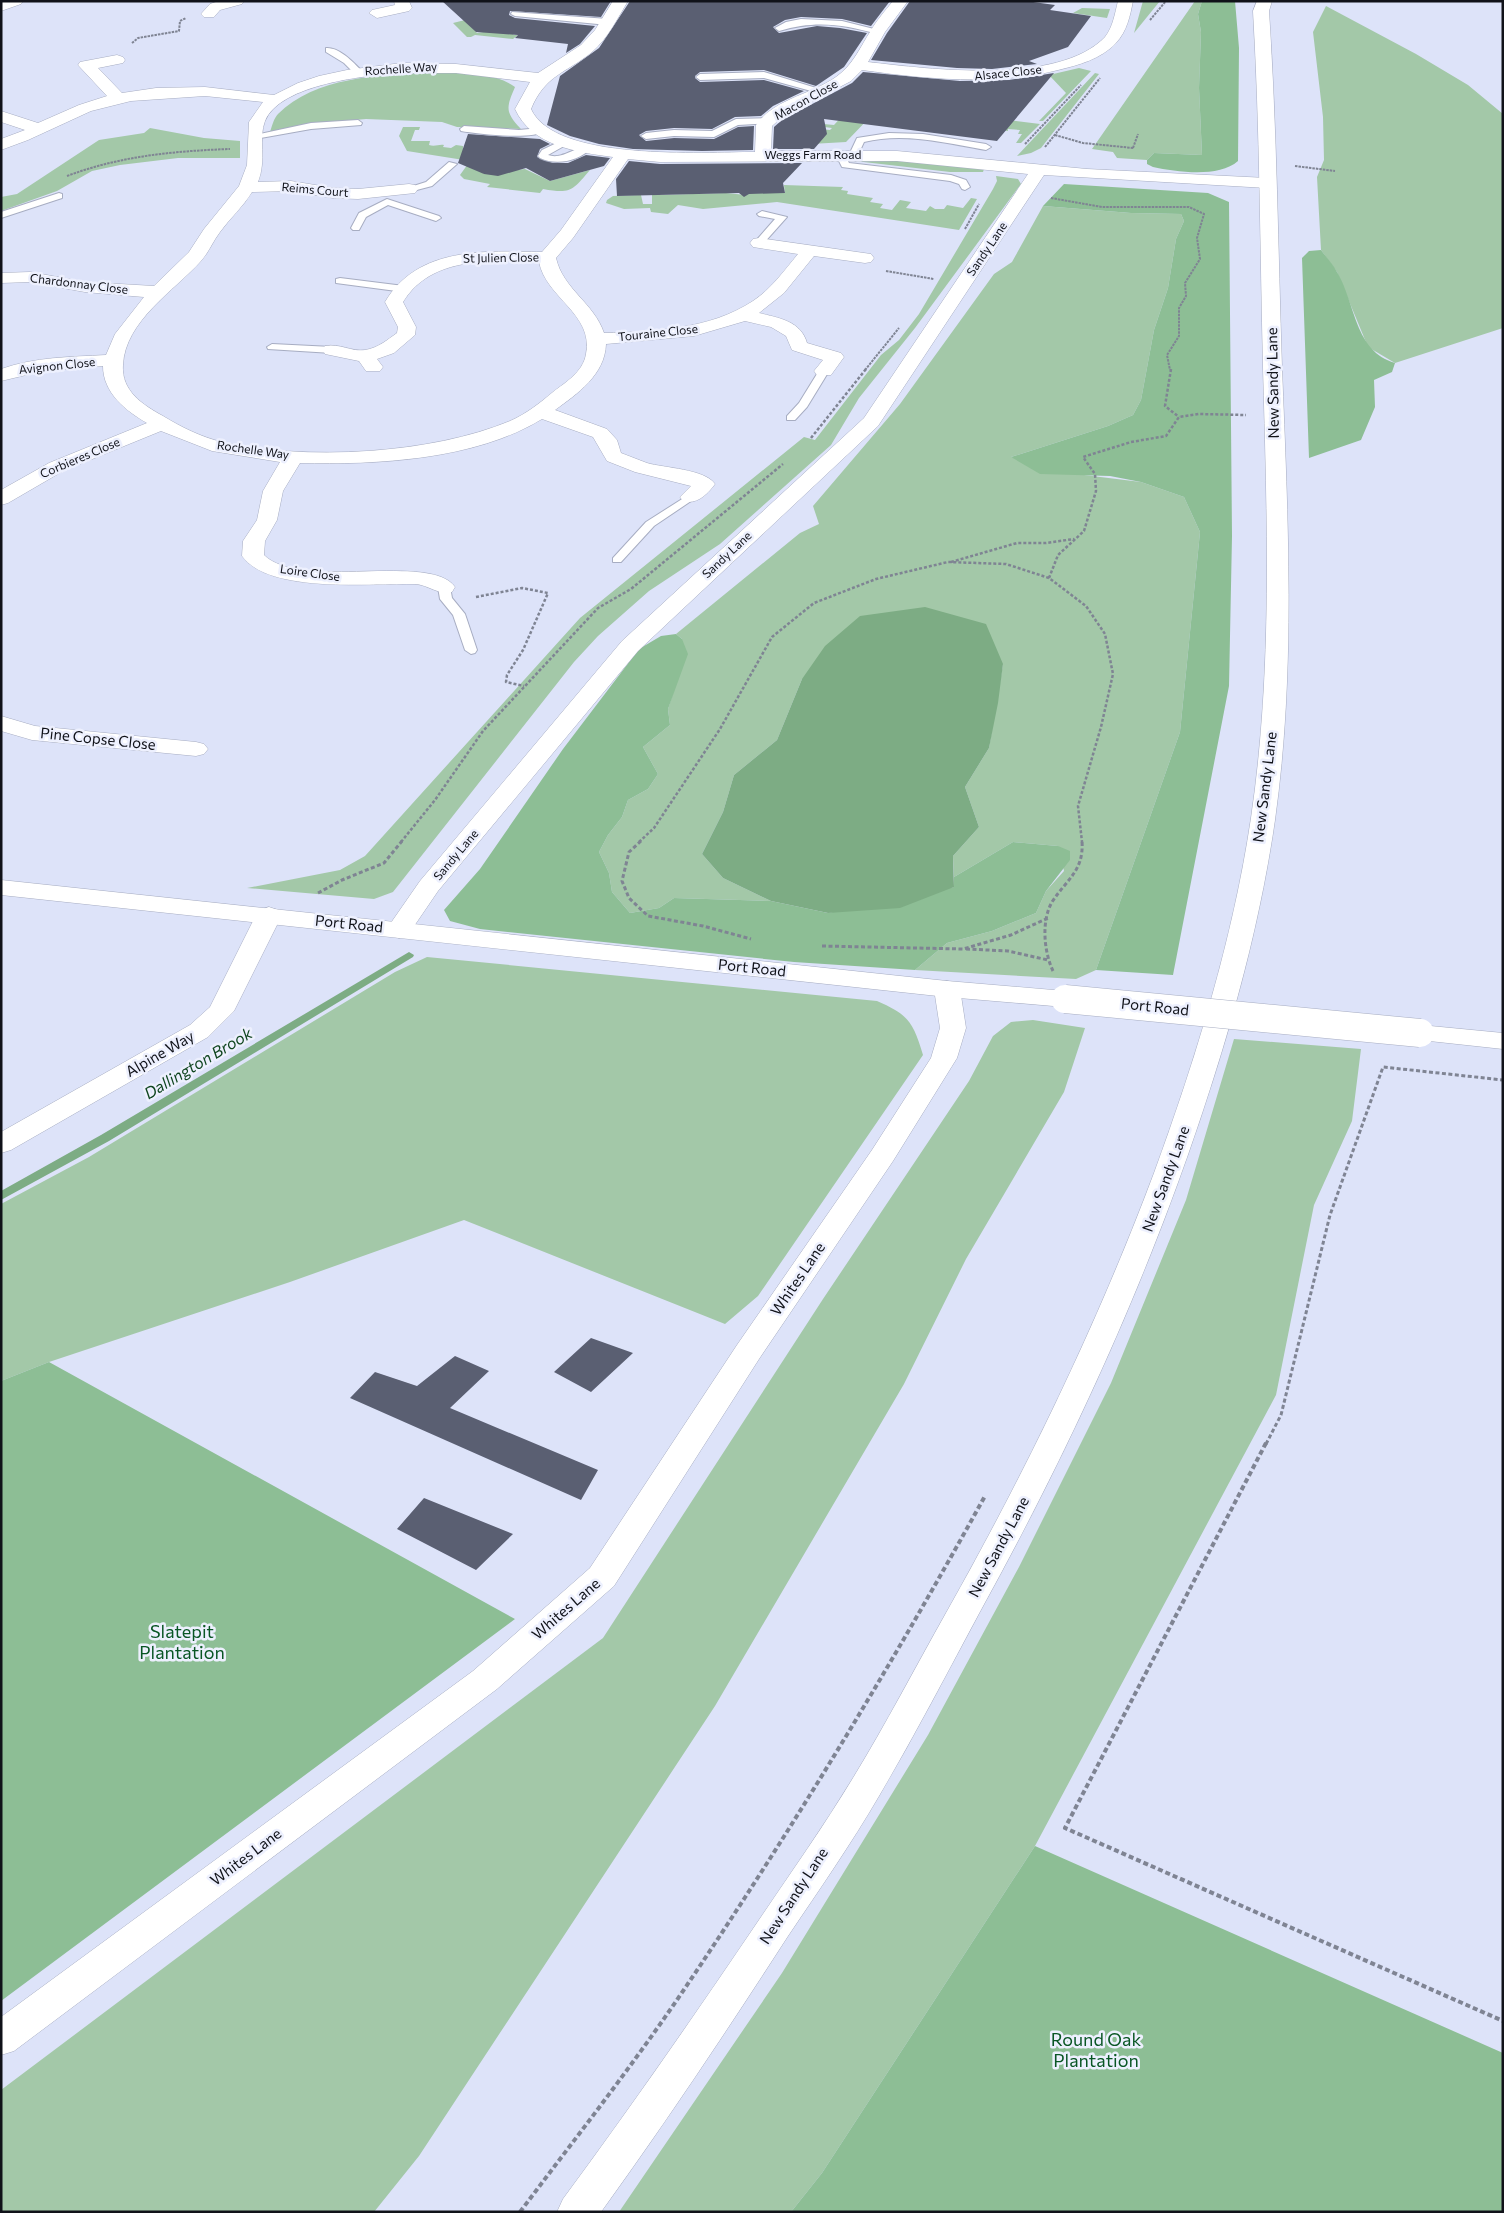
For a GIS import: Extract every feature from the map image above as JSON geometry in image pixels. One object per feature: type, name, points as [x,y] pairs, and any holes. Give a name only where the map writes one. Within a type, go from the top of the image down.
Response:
[{"type":"street","points":[[1,7],[15,1]]},
{"type":"street","points":[[209,14],[215,7],[237,1]]},
{"type":"street","points":[[377,13],[404,8],[401,1]]},
{"type":"street","points":[[540,131],[529,122],[523,109],[528,93],[539,78],[580,53],[597,38],[621,1]]},
{"type":"street","name":"Macon Close","points":[[763,156],[764,126],[768,121],[775,115],[845,78],[858,65],[878,31],[901,1]]},
{"type":"street","name":"Alsace Close","points":[[858,65],[924,74],[968,77],[1020,74],[1046,69],[1084,58],[1105,45],[1114,35],[1119,25],[1126,1]]},
{"type":"street","name":"New Sandy Lane","points":[[577,2212],[701,2036],[864,1790],[1009,1532],[1072,1405],[1114,1311],[1157,1206],[1186,1126],[1231,979],[1255,868],[1267,788],[1275,709],[1277,630],[1276,544],[1267,174],[1267,96],[1261,11],[1265,1]]},
{"type":"street","points":[[117,60],[86,65],[120,100]]},
{"type":"street","name":"Rochelle Way","points":[[539,78],[448,66],[395,67],[358,72],[312,84],[277,100],[259,117],[254,142],[256,163],[247,187],[210,233],[196,256],[157,292],[119,344],[113,360],[112,374],[126,400],[162,424],[178,432],[219,446],[249,452],[294,456],[370,456],[433,449],[515,425],[540,412],[575,385],[590,370],[596,355],[598,339]]},
{"type":"street","points":[[1,145],[85,108],[120,100],[201,90],[229,91],[277,100]]},
{"type":"street","points":[[1,116],[39,129]]},
{"type":"street","name":"Weggs Farm Road","points":[[540,131],[588,148],[623,155],[660,158],[905,156],[1034,164],[1267,174]]},
{"type":"street","points":[[598,339],[585,312],[552,278],[547,268],[547,257],[567,234],[623,155]]},
{"type":"street","name":"Sandy Lane","points":[[406,931],[429,886],[630,646],[871,422],[1034,164]]},
{"type":"street","name":"Reims Court","points":[[247,187],[291,186],[386,200],[409,189]]},
{"type":"street","points":[[759,243],[865,258]]},
{"type":"street","name":"Touraine Close","points":[[598,339],[683,333],[728,322],[744,315],[777,291],[810,250]]},
{"type":"street","name":"St Julien Close","points":[[404,289],[422,272],[436,264],[453,260],[473,257],[547,257]]},
{"type":"street","name":"Chardonnay Close","points":[[1,278],[30,277],[85,286],[157,292]]},
{"type":"street","points":[[332,350],[369,362],[406,335],[407,327],[394,302],[404,289]]},
{"type":"street","points":[[744,315],[777,323],[795,333],[799,346],[834,357],[824,371]]},
{"type":"street","name":"Avignon Close","points":[[1,375],[28,367],[113,360]]},
{"type":"street","points":[[540,412],[600,433],[607,440],[608,449],[614,457],[642,468],[683,476],[705,484],[690,497]]},
{"type":"street","name":"Corbieres Close","points":[[5,509],[56,466],[162,424]]},
{"type":"street","name":"Loire Close","points":[[294,456],[273,491],[267,520],[254,541],[253,556],[262,565],[293,574],[327,578],[421,578],[444,587]]},
{"type":"street","points":[[421,578],[439,562]]},
{"type":"street","name":"Pine Copse Close","points":[[1,723],[32,733],[196,749]]},
{"type":"street","name":"Port Road","points":[[1,886],[947,989],[1503,1041]]},
{"type":"street","name":"Alpine Way","points":[[1,1144],[199,1031],[221,1012],[269,915]]},
{"type":"street","name":"Whites Lane","points":[[1,2039],[485,1680],[602,1577],[748,1352],[883,1155],[944,1058],[952,1028],[947,989]]},
{"type":"lane","points":[[516,14],[608,22]]},
{"type":"lane","points":[[779,28],[789,24],[832,21],[878,31]]},
{"type":"lane","points":[[329,50],[347,60],[358,72]]},
{"type":"lane","points":[[700,77],[764,75],[822,91]]},
{"type":"lane","points":[[646,136],[674,133],[714,134],[736,122],[768,121]]},
{"type":"lane","points":[[254,142],[311,126],[358,122]]},
{"type":"lane","points":[[464,129],[519,134],[540,131]]},
{"type":"lane","points":[[965,187],[963,182],[951,178],[845,165],[848,155],[860,140],[871,136],[906,137],[986,147]]},
{"type":"lane","points":[[568,141],[545,152],[543,156],[560,159],[588,148]]},
{"type":"lane","points":[[409,189],[429,184],[452,164]]},
{"type":"lane","points":[[1,215],[58,196]]},
{"type":"lane","points":[[356,228],[362,215],[386,200],[436,218]]},
{"type":"lane","points":[[759,243],[782,217],[762,214]]},
{"type":"lane","points":[[340,281],[404,289]]},
{"type":"lane","points":[[272,347],[332,350]]},
{"type":"lane","points":[[791,418],[803,405],[824,371]]},
{"type":"lane","points":[[616,560],[650,524],[690,497]]},
{"type":"lane","points":[[444,587],[446,599],[459,614],[471,650]]},
{"type":"path","points":[[1145,25],[1166,1]]},
{"type":"path","points":[[117,60],[120,53],[118,49],[138,38],[179,31],[180,21],[188,17],[209,14]]},
{"type":"path","points":[[1004,162],[1034,164],[1041,151],[1100,78]]},
{"type":"path","points":[[964,231],[993,180],[991,174],[1087,79]]},
{"type":"path","points":[[1055,135],[1083,143],[1133,148]]},
{"type":"path","points":[[66,177],[109,163],[254,142]]},
{"type":"path","points":[[1267,174],[1335,171]]},
{"type":"path","points":[[1044,197],[1102,207],[1189,207],[1204,214],[1197,238],[1200,259],[1185,282],[1186,296],[1180,308],[1179,336],[1167,356],[1171,368],[1167,382],[1166,406],[1179,417]]},
{"type":"path","points":[[865,258],[869,267],[896,274],[937,280],[931,287]]},
{"type":"path","points":[[805,445],[901,325]]},
{"type":"path","points":[[1049,578],[1058,554],[1084,531],[1096,491],[1095,474],[1083,457],[1131,442],[1166,436],[1179,417],[1199,414],[1250,415],[1250,410]]},
{"type":"path","points":[[317,894],[342,880],[384,863],[435,800],[483,731],[598,608],[631,589],[790,458]]},
{"type":"path","points":[[759,941],[702,926],[648,916],[629,898],[622,881],[628,852],[654,828],[720,729],[738,694],[772,637],[814,603],[876,579],[1017,543],[1046,543],[1075,538]]},
{"type":"path","points":[[948,562],[1006,564],[1049,578],[1086,606],[1105,634],[1113,674],[1078,806],[1082,844],[1080,866],[1051,904],[1045,931],[1048,960],[1065,999]]},
{"type":"path","points":[[444,587],[474,597],[526,587],[538,588],[548,593],[523,650],[507,675],[506,682],[524,686]]},
{"type":"path","points":[[963,949],[1011,935],[1048,918]]},
{"type":"path","points":[[818,946],[1008,951],[1048,960]]},
{"type":"path","points":[[1503,1080],[1383,1067],[1330,1215],[1281,1415],[1065,1828],[1503,2022]]},
{"type":"path","points":[[520,2212],[701,1964],[797,1815],[883,1674],[989,1489]]},
{"type":"shaded area","points":[[1143,1],[1160,1],[1134,33]]},
{"type":"shaded area","points":[[1195,1],[1202,1],[1198,14],[1201,32],[1199,88],[1202,155],[1154,153],[1147,160],[1117,158],[1113,152],[1092,149]]},
{"type":"shaded area","points":[[1326,6],[1416,54],[1468,85],[1503,114],[1503,328],[1395,363],[1368,347],[1337,272],[1321,250],[1317,177],[1324,160],[1323,117],[1313,32]]},
{"type":"shaded area","points":[[1082,8],[1110,9],[1107,18],[1073,13]]},
{"type":"shaded area","points":[[465,20],[477,33],[521,26],[513,35],[518,35],[513,39],[475,35],[467,37],[453,23]]},
{"type":"shaded area","points":[[1079,68],[1091,71],[1043,121],[1039,121],[1066,93],[1049,75]]},
{"type":"shaded area","points":[[427,73],[484,75],[515,87],[510,100],[509,110],[512,118],[521,129],[457,127],[442,122],[366,119],[310,124],[270,132],[277,116],[293,102],[310,92],[328,85],[368,77]]},
{"type":"shaded area","points":[[1095,73],[1099,74],[1041,148],[1031,153],[1017,156]]},
{"type":"shaded area","points":[[846,112],[977,116],[1040,124],[1021,143],[1016,143],[1022,134],[1018,134],[1020,130],[1008,129],[1008,131],[872,115],[846,142],[811,144],[820,129],[830,130],[832,128],[802,124],[803,122],[834,125]]},
{"type":"shaded area","points":[[403,127],[420,127],[419,130],[415,130],[411,141],[430,141],[429,145],[444,145],[443,147],[451,148],[456,145],[463,146],[463,151],[484,174],[525,169],[550,181],[590,170],[575,187],[565,191],[543,189],[540,193],[487,187],[490,184],[464,179],[460,175],[470,161],[407,151],[399,136]]},
{"type":"shaded area","points":[[150,128],[204,138],[240,141],[240,158],[178,158],[120,165],[92,171],[57,191],[1,211],[1,197],[17,194],[99,140],[144,133]]},
{"type":"shaded area","points":[[856,159],[899,160],[984,169],[983,172],[950,172],[855,161]]},
{"type":"shaded area","points":[[996,176],[1018,179],[1021,184],[915,328],[859,398],[831,445],[720,544],[649,591],[598,636],[574,662],[393,892],[374,899],[247,888],[340,870],[365,856],[580,618],[804,437],[815,440],[881,355],[899,340],[919,314],[993,189],[997,181]]},
{"type":"shaded area","points":[[784,185],[843,187],[841,190],[848,191],[847,194],[873,198],[870,202],[883,204],[880,208],[892,210],[900,200],[911,202],[906,208],[926,211],[930,206],[935,209],[944,209],[947,205],[963,208],[971,198],[977,199],[959,230],[777,202],[703,209],[678,205],[668,214],[651,212],[650,208],[624,209],[606,203],[613,196],[641,195],[643,204],[652,204],[652,193],[660,193],[660,195],[726,193],[746,195],[750,193],[785,193]]},
{"type":"shaded area","points":[[1043,206],[1131,213],[1181,214],[1184,221],[1176,239],[1168,288],[1154,330],[1141,400],[1133,415],[1108,426],[1011,457],[1076,474],[1141,482],[1184,497],[1200,532],[1180,732],[1096,970],[1076,979],[915,970],[947,943],[992,931],[1036,913],[1046,891],[1064,871],[1058,846],[1013,842],[954,877],[953,856],[979,827],[965,787],[989,748],[1003,664],[802,679],[777,740],[734,775],[723,812],[702,854],[723,878],[771,901],[674,898],[659,908],[630,913],[612,892],[609,873],[599,852],[608,835],[622,817],[628,800],[648,789],[658,774],[643,747],[670,725],[668,709],[676,684],[682,639],[676,634],[800,533],[819,524],[813,506],[900,404],[994,274],[1012,262]]},
{"type":"shaded area","points":[[925,607],[986,624],[1003,664],[989,748],[965,787],[979,827],[953,856],[954,887],[900,908],[828,913],[771,901],[723,878],[702,854],[723,812],[734,775],[777,740],[802,679],[825,646],[860,616]]},
{"type":"shaded area","points":[[427,957],[877,1001],[896,1011],[908,1021],[916,1035],[923,1055],[758,1296],[725,1324],[464,1220],[290,1282],[49,1362],[1,1381],[1,1204],[89,1157],[395,972]]},
{"type":"shaded area","points":[[1033,1020],[1085,1028],[1064,1092],[966,1259],[904,1384],[715,1706],[419,2156],[374,2212],[1,2212],[1,2090],[603,1638],[823,1299],[969,1081],[993,1036],[1011,1022]]},
{"type":"shaded area","points":[[1234,1039],[1361,1049],[1352,1121],[1314,1205],[1276,1395],[1035,1846],[822,2173],[791,2212],[619,2212],[782,1973],[928,1735],[1019,1567],[1111,1383],[1186,1200]]},
{"type":"green space","points":[[1202,1],[1235,1],[1239,48],[1238,161],[1220,170],[1209,172],[1185,172],[1153,167],[1147,164],[1147,160],[1154,153],[1202,155],[1199,88],[1201,32],[1198,14]]},
{"type":"green space","points":[[1064,184],[1208,193],[1229,202],[1232,536],[1229,686],[1173,975],[1096,970],[1180,732],[1200,532],[1184,497],[1141,482],[1110,476],[1040,474],[1011,457],[1108,426],[1133,415],[1141,400],[1154,330],[1168,288],[1176,239],[1184,221],[1181,214],[1131,213],[1043,206]]},
{"type":"green space","points":[[1321,250],[1335,269],[1358,325],[1371,348],[1382,357],[1395,363],[1392,372],[1374,380],[1375,407],[1361,440],[1309,458],[1302,258],[1309,251]]},
{"type":"green space","points":[[676,634],[682,639],[688,654],[668,709],[670,725],[643,747],[658,774],[648,789],[628,800],[622,817],[608,835],[599,852],[609,873],[612,892],[630,913],[659,908],[674,898],[771,901],[828,913],[954,887],[954,877],[1013,842],[1058,846],[1070,851],[1070,860],[1046,891],[1036,913],[992,931],[947,943],[915,970],[794,962],[480,929],[450,921],[444,910],[480,869],[563,749],[639,649],[661,636]]},
{"type":"green space","name":"Slatepit Plantation","points":[[49,1362],[515,1619],[1,2001],[1,1381]]},
{"type":"green space","name":"Round Oak Plantation","points":[[1035,1846],[1503,2053],[1503,2212],[791,2212],[822,2173]]},
{"type":"building","points":[[442,1],[611,1],[601,17],[510,11],[509,15],[515,18],[595,26],[580,44],[566,53],[568,44],[515,38],[518,35],[476,32]]},
{"type":"building","points":[[630,1],[890,1],[871,26],[842,19],[801,17],[785,20],[773,27],[779,33],[817,26],[867,33],[844,67],[816,86],[764,70],[700,72],[695,76],[700,82],[764,80],[804,91],[773,106],[761,116],[735,117],[712,129],[674,128],[646,131],[639,135],[646,141],[674,138],[714,139],[738,127],[754,126],[753,150],[702,151],[633,149],[599,144],[570,136],[547,125],[560,76],[599,48]]},
{"type":"building","points":[[910,1],[1026,1],[1055,5],[1050,10],[1091,16],[1068,47],[1029,61],[1037,64],[992,69],[957,68],[871,60],[887,33]]},
{"type":"building","points":[[863,72],[960,81],[1009,80],[1054,73],[997,141],[824,119],[827,134],[814,149],[773,149],[774,127],[782,120],[852,83]]},
{"type":"building","points":[[468,134],[540,139],[550,144],[540,149],[537,157],[553,163],[568,163],[586,155],[610,158],[604,166],[550,181],[526,168],[498,176],[484,174],[458,163]]},
{"type":"building","points":[[629,161],[660,164],[802,163],[783,183],[785,193],[749,194],[744,197],[739,193],[617,196],[616,179]]},
{"type":"building","points":[[591,1338],[633,1353],[591,1392],[554,1372]]},
{"type":"building","points":[[455,1356],[489,1371],[450,1408],[598,1470],[581,1500],[350,1398],[375,1372],[417,1386]]},
{"type":"building","points":[[424,1498],[513,1534],[476,1570],[397,1529]]},
{"type":"waterway","name":"Dallington Brook","points":[[1,1196],[105,1138],[409,955]]}]
